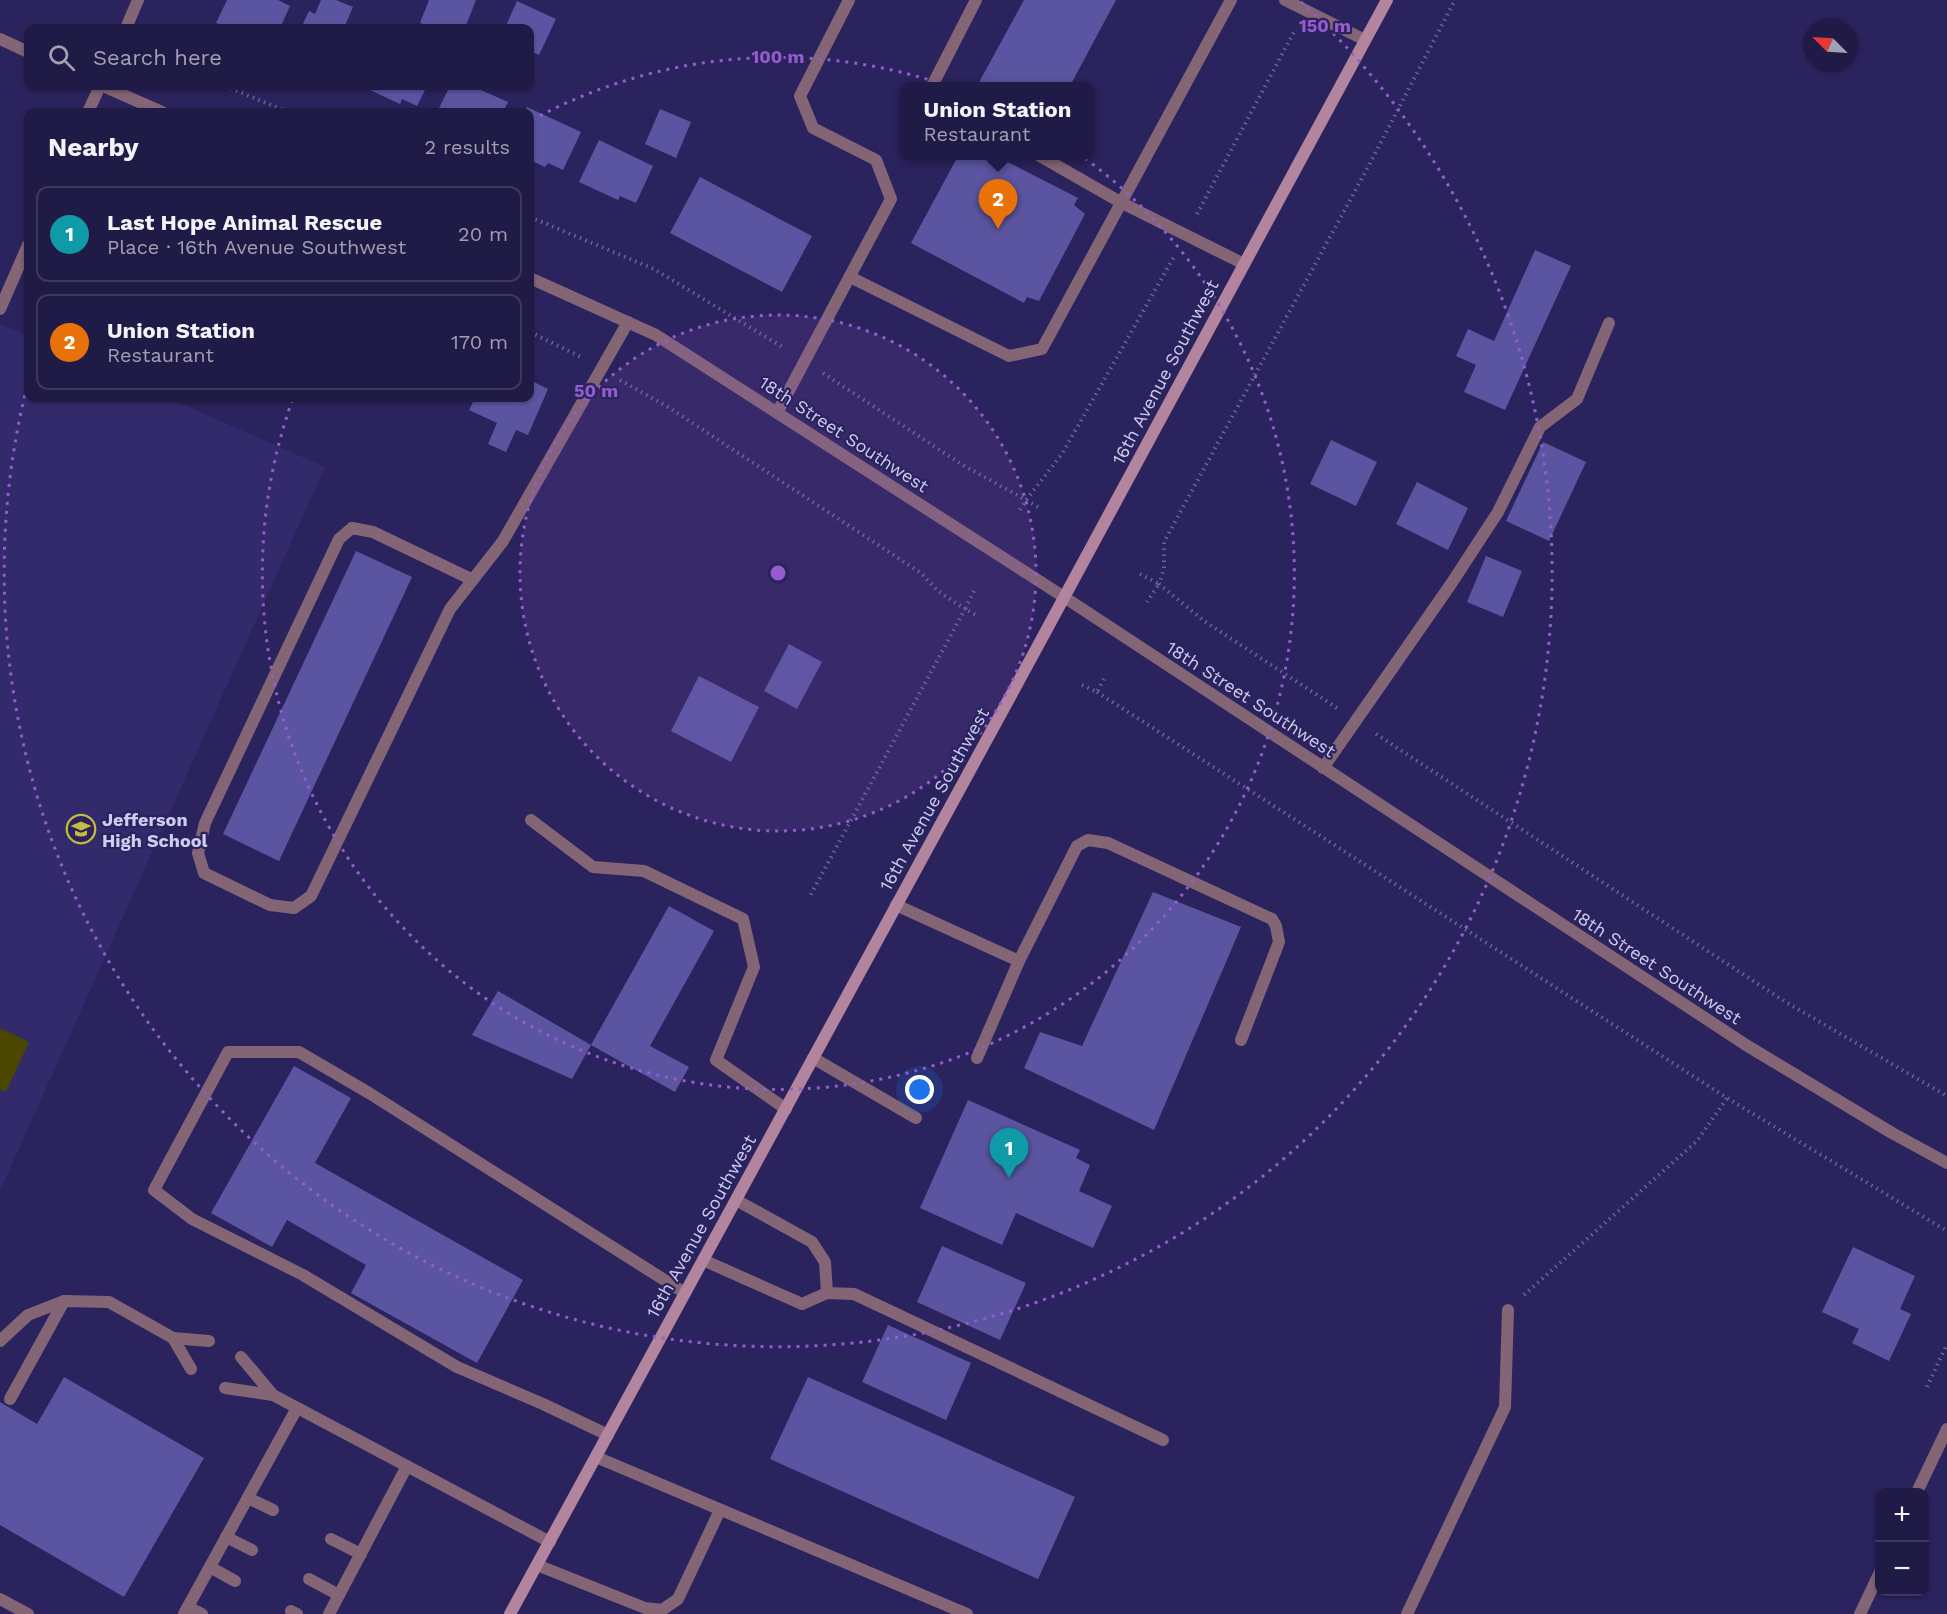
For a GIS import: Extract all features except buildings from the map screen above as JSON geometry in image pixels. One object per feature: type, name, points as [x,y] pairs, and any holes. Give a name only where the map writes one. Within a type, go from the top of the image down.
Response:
[{"type":"main road","name":"16th Avenue Southwest","points":[[510,1614],[1387,0]]},
{"type":"street","points":[[128,24],[138,0]]},
{"type":"street","points":[[777,413],[891,199],[876,160],[813,128],[800,96],[849,0]]},
{"type":"street","points":[[935,82],[976,0]]},
{"type":"street","points":[[850,277],[1009,356],[1042,349],[1232,0]]},
{"type":"street","points":[[1285,0],[1365,40]]},
{"type":"street","points":[[0,39],[24,50]]},
{"type":"street","points":[[90,108],[100,90]]},
{"type":"street","points":[[111,90],[153,108]]},
{"type":"street","points":[[1047,160],[1122,203],[1244,264]]},
{"type":"street","points":[[0,309],[24,254]]},
{"type":"street","name":"18th Street Southwest","points":[[534,280],[656,335],[1064,597],[1746,1045],[1892,1133],[1947,1163]]},
{"type":"street","points":[[473,580],[373,532],[352,528],[339,539],[205,823],[198,853],[204,873],[270,905],[294,908],[311,896],[450,609],[473,580],[503,541],[628,322]]},
{"type":"street","points":[[1323,768],[1451,584],[1498,512],[1540,427],[1577,399],[1609,323]]},
{"type":"street","points":[[531,820],[593,867],[644,871],[743,920],[754,967],[717,1060],[786,1109]]},
{"type":"street","points":[[977,1058],[1019,961],[1077,846],[1088,840],[1108,843],[1272,919],[1279,942],[1241,1040]]},
{"type":"street","points":[[896,905],[1019,961]]},
{"type":"street","points":[[608,1435],[457,1367],[303,1275],[192,1219],[154,1190],[228,1052],[299,1052],[369,1093],[685,1293]]},
{"type":"street","points":[[813,1058],[916,1118]]},
{"type":"street","points":[[736,1200],[812,1242],[825,1262],[827,1293]]},
{"type":"street","points":[[703,1260],[802,1304],[827,1293],[854,1294],[1163,1440]]},
{"type":"street","points":[[10,1399],[64,1301]]},
{"type":"street","points":[[0,1341],[28,1315],[64,1301],[109,1302],[173,1338],[208,1341]]},
{"type":"street","points":[[1407,1614],[1505,1407],[1508,1310]]},
{"type":"street","points":[[173,1338],[191,1370]]},
{"type":"street","points":[[241,1357],[273,1395]]},
{"type":"street","points":[[225,1388],[273,1395],[550,1542]]},
{"type":"street","points":[[202,1614],[186,1611],[297,1408]]},
{"type":"street","points":[[1919,1488],[1947,1429]]},
{"type":"street","points":[[596,1457],[967,1614]]},
{"type":"street","points":[[329,1614],[407,1466]]},
{"type":"street","points":[[248,1498],[273,1510]]},
{"type":"street","points":[[537,1565],[645,1608],[662,1610],[678,1599],[720,1510]]},
{"type":"street","points":[[226,1536],[252,1550]]},
{"type":"street","points":[[331,1539],[361,1554]]},
{"type":"street","points":[[210,1567],[235,1581]]},
{"type":"street","points":[[309,1579],[339,1595]]},
{"type":"street","points":[[1860,1614],[1875,1582]]},
{"type":"street","points":[[0,1599],[28,1614]]},
{"type":"path","points":[[1147,602],[1159,584],[1164,569],[1164,542],[1367,169],[1455,0]]},
{"type":"path","points":[[1020,510],[1062,454],[1186,235],[1305,10]]},
{"type":"path","points":[[235,90],[278,108]]},
{"type":"path","points":[[534,219],[654,269],[805,361],[961,464],[1038,507]]},
{"type":"path","points":[[534,334],[576,354],[668,407],[921,573],[938,591],[978,616]]},
{"type":"path","points":[[1140,574],[1159,584],[1204,621],[1784,1001],[1947,1096]]},
{"type":"path","points":[[809,898],[974,591]]},
{"type":"path","points":[[1097,692],[1104,679]]},
{"type":"path","points":[[1082,685],[1097,692],[1727,1098],[1947,1231]]},
{"type":"path","points":[[1508,1310],[1697,1142],[1727,1098]]},
{"type":"path","points":[[1927,1387],[1947,1344]]},
{"type":"shaded area","name":"Jefferson High School","points":[[0,324],[24,334],[24,402],[177,402],[325,467],[0,1191]]},
{"type":"shaded area","points":[[0,1028],[29,1042],[6,1092],[0,1089]]},
{"type":"place","name":"Union Station","points":[[998,229]]},
{"type":"place","name":"Jefferson High School","points":[[81,829]]},
{"type":"place","name":"Last Hope Animal Rescue","points":[[1009,1178]]}]
